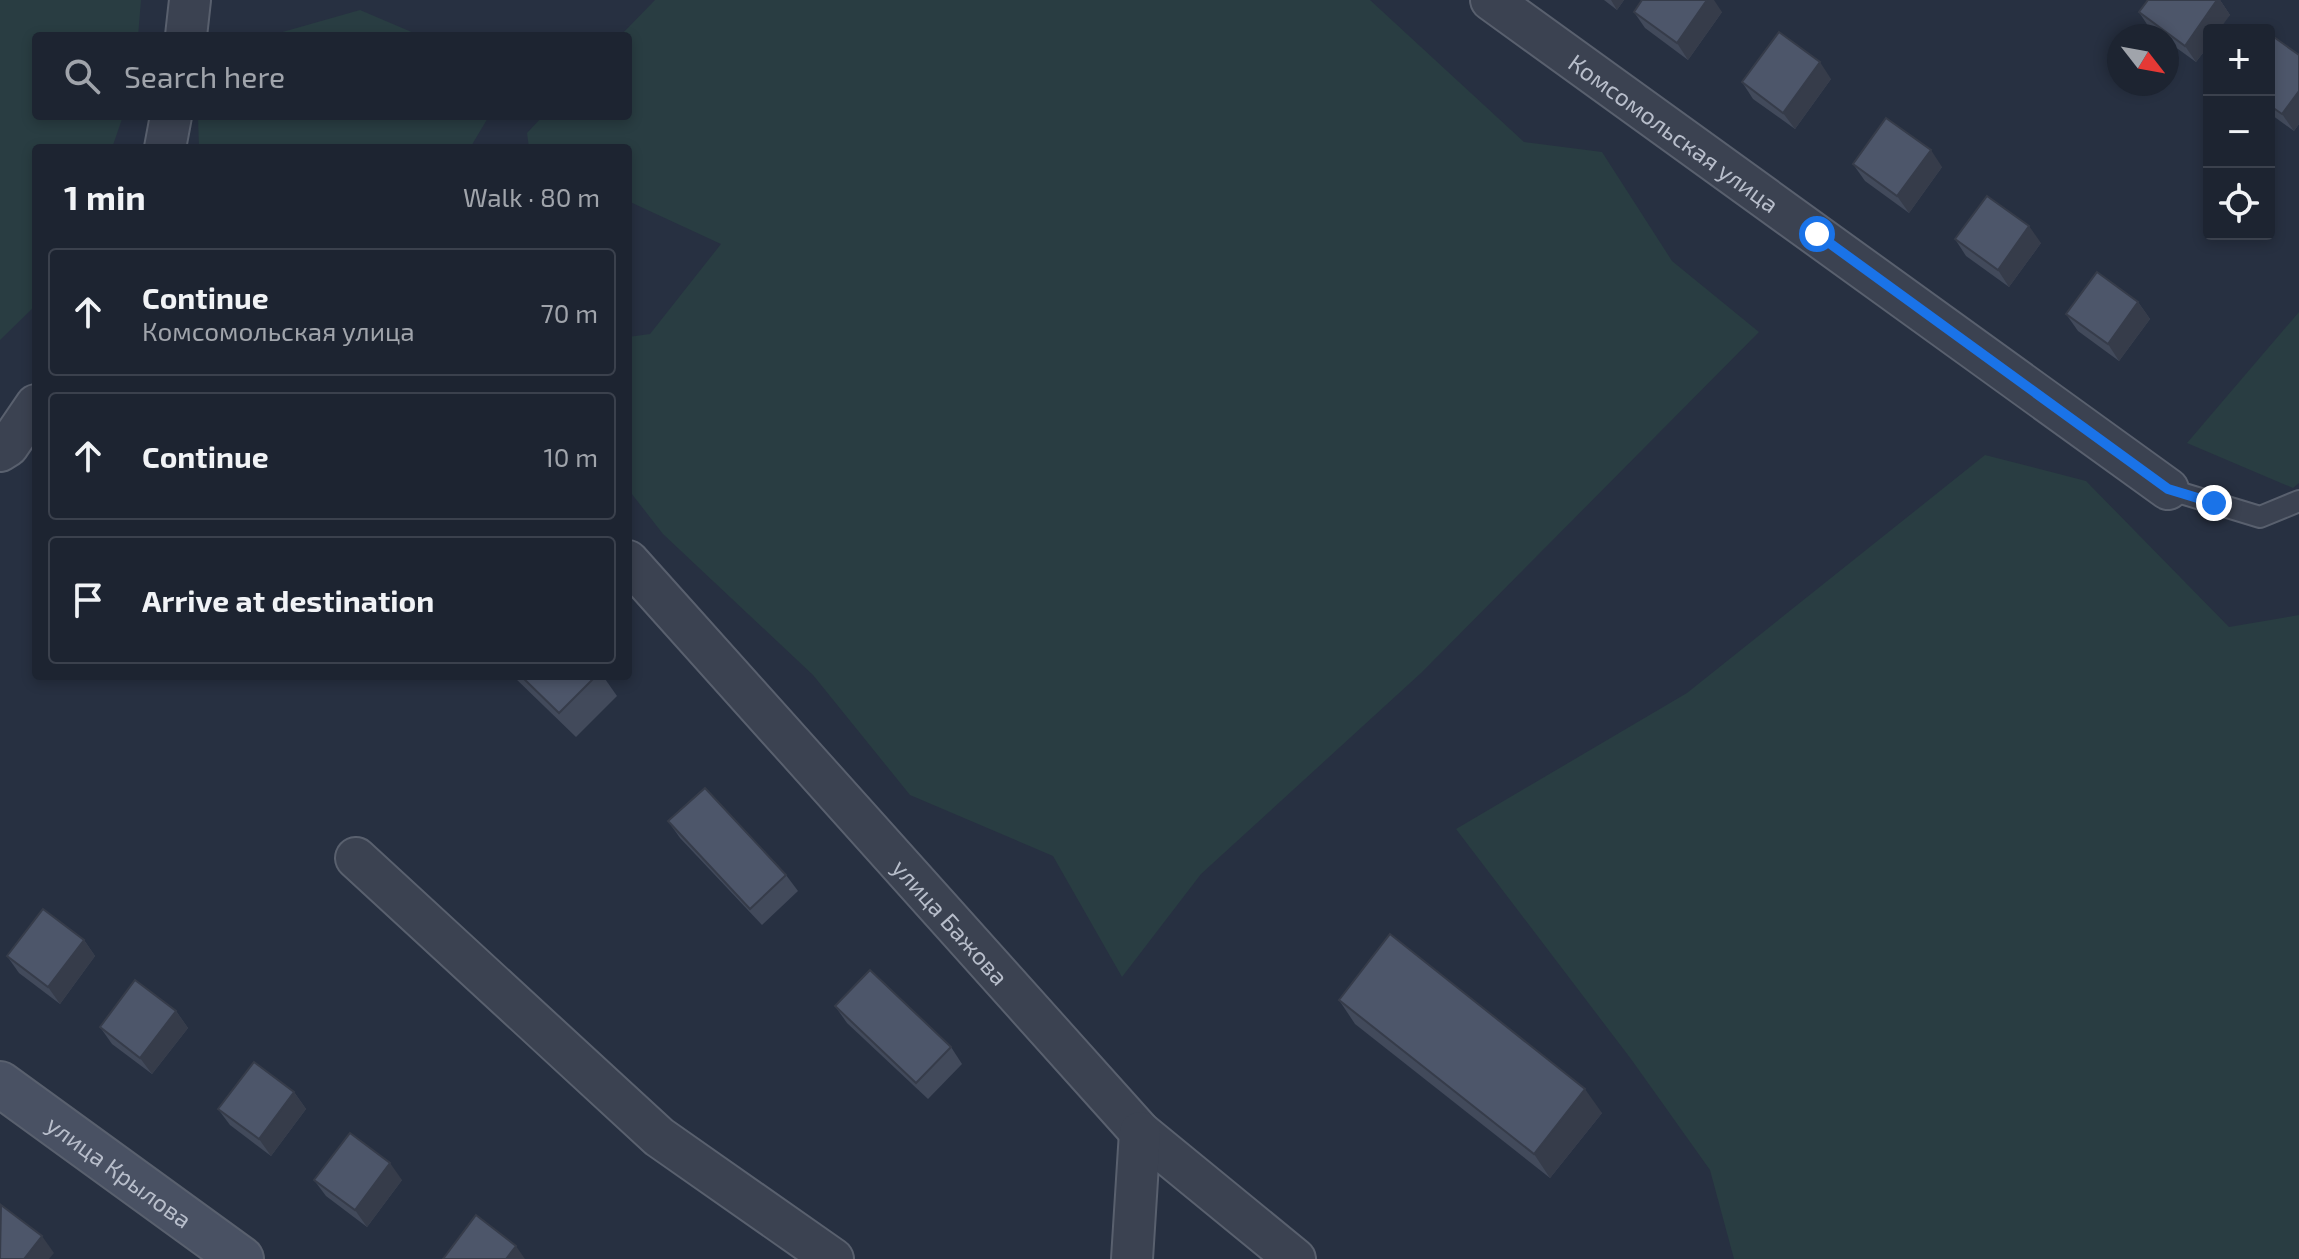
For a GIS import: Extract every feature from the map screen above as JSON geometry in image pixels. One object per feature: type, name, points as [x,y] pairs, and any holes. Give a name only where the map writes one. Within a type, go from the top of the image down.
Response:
[{"type":"main road","name":"улица Крылова","points":[[0,1084],[241,1259]]},
{"type":"street","points":[[186,32],[190,0]]},
{"type":"street","name":"Комсомольская улица","points":[[1491,0],[2168,489]]},
{"type":"street","points":[[166,144],[170,120]]},
{"type":"street","points":[[15,446],[32,413]]},
{"type":"street","name":"улица Бажова","points":[[632,565],[1140,1132],[1295,1259]]},
{"type":"street","points":[[356,858],[659,1137],[833,1259]]},
{"type":"street","points":[[1132,1259],[1140,1132]]},
{"type":"lane","points":[[2168,489],[2260,517],[2299,501]]},
{"type":"green space","points":[[0,0],[141,0],[138,32],[32,32],[32,120],[122,120],[113,144],[32,144],[32,309],[0,340]]},
{"type":"green space","points":[[655,0],[1370,0],[1524,142],[1602,152],[1672,261],[1759,332],[1421,673],[1201,874],[1122,977],[1053,856],[910,795],[813,675],[663,534],[632,494],[632,336],[650,334],[721,244],[632,203],[632,144],[528,144],[527,133],[539,120],[632,120],[632,32],[624,32]]},
{"type":"green space","points":[[360,10],[412,32],[283,32]]},
{"type":"green space","points":[[198,120],[487,120],[472,144],[199,144]]},
{"type":"green space","points":[[2299,312],[2299,483],[2293,488],[2187,443]]},
{"type":"green space","points":[[1985,455],[2086,481],[2229,627],[2299,615],[2299,1259],[1734,1259],[1710,1170],[1631,1059],[1456,829],[1687,693]]},
{"type":"building","points":[[1642,0],[1707,0],[1677,43],[1634,12]]},
{"type":"building","points":[[2148,0],[2217,0],[2185,46],[2179,42],[2179,24],[2155,24],[2139,12]]},
{"type":"building","points":[[1779,32],[1820,62],[1783,113],[1742,82]]},
{"type":"building","points":[[2275,38],[2299,55],[2299,91],[2282,114],[2275,109]]},
{"type":"building","points":[[1886,118],[1931,150],[1897,196],[1853,164]]},
{"type":"building","points":[[1987,196],[2029,226],[1998,270],[1955,239]]},
{"type":"building","points":[[2097,272],[2138,302],[2108,344],[2066,314]]},
{"type":"building","points":[[525,680],[592,680],[559,713]]},
{"type":"building","points":[[705,788],[786,875],[750,909],[668,821]]},
{"type":"building","points":[[43,909],[84,940],[48,987],[7,956]]},
{"type":"building","points":[[1390,934],[1585,1089],[1534,1154],[1339,1000]]},
{"type":"building","points":[[870,970],[951,1047],[916,1083],[835,1006]]},
{"type":"building","points":[[135,980],[176,1011],[140,1058],[100,1027]]},
{"type":"building","points":[[254,1062],[294,1092],[259,1139],[218,1109]]},
{"type":"building","points":[[350,1133],[390,1163],[355,1210],[314,1180]]},
{"type":"building","points":[[1,1205],[42,1236],[24,1259],[0,1259]]},
{"type":"building","points":[[476,1215],[516,1246],[506,1259],[443,1259]]},
{"type":"route","points":[[1817,234],[2168,489],[2214,503]]}]
